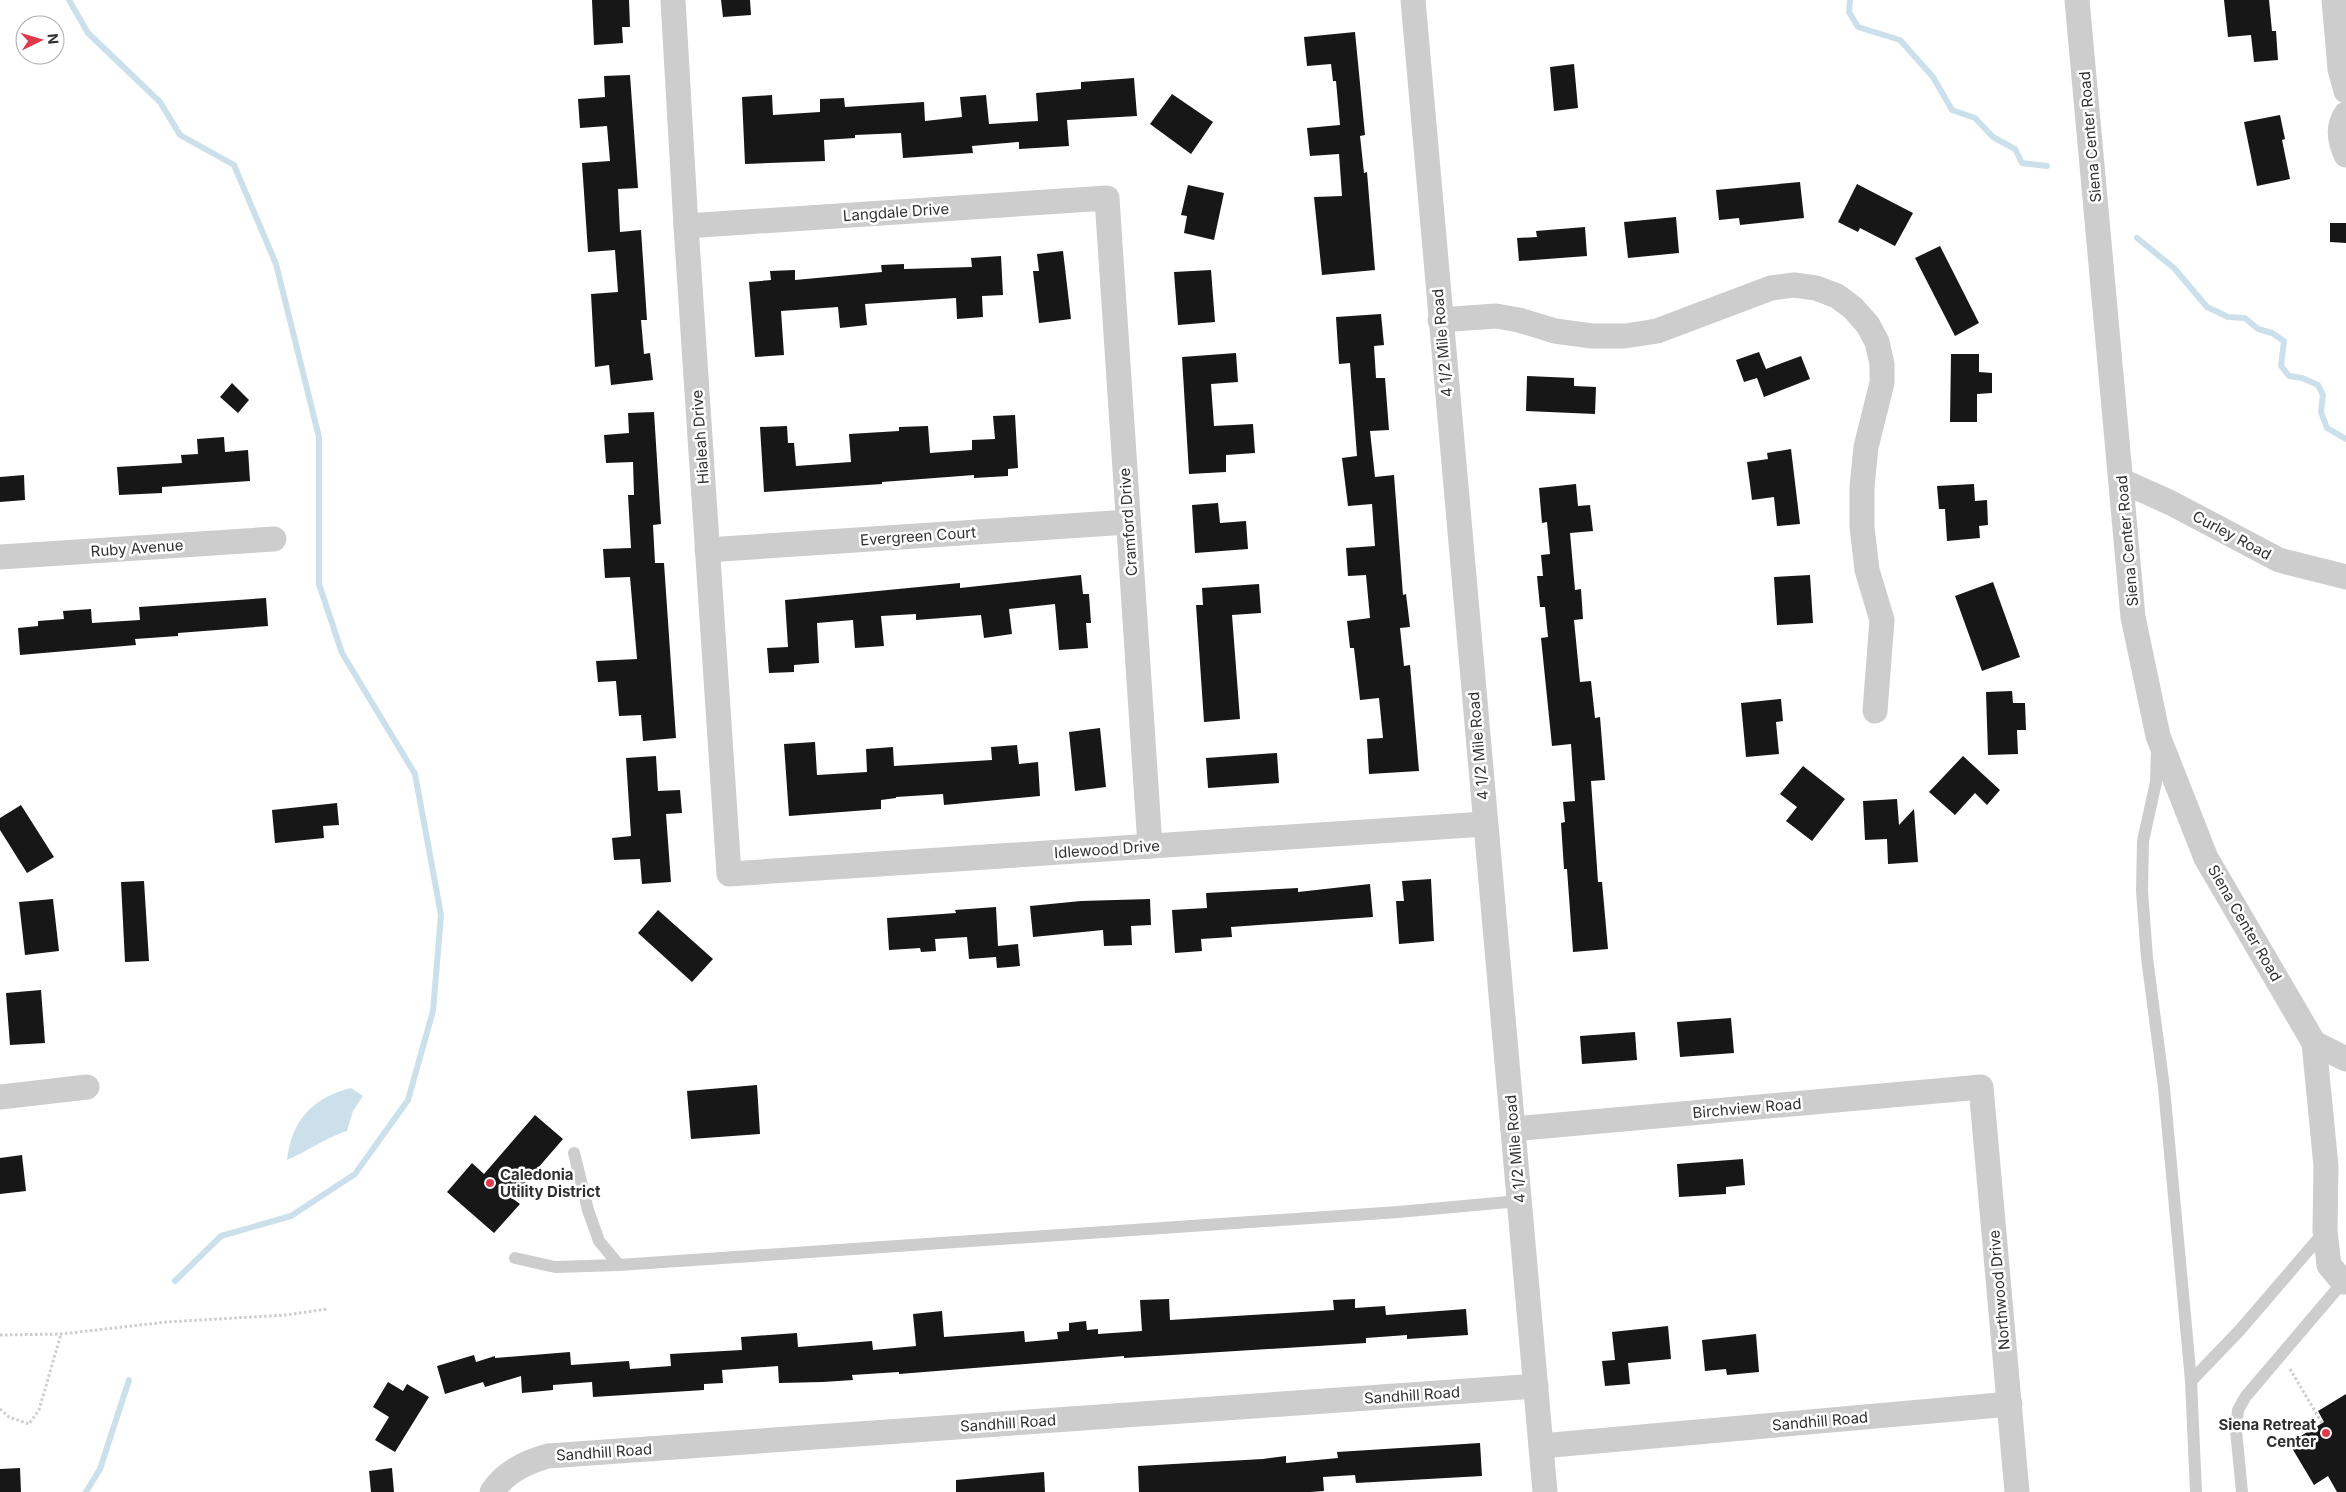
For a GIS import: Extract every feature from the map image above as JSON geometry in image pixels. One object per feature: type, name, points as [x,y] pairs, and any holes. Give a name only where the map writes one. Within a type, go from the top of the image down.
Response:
[{"type":"street","name":"Hialeah Drive","points":[[673,0],[729,874]]},
{"type":"street","name":"4 1/2 Mile Road","points":[[1413,0],[1545,1492]]},
{"type":"street","name":"Siena Center Road","points":[[2077,0],[2133,617],[2158,736],[2206,858],[2314,1043],[2326,1166],[2325,1231],[2330,1265],[2344,1282]]},
{"type":"street","points":[[2334,0],[2340,69],[2346,91]]},
{"type":"street","points":[[2346,114],[2340,130],[2341,142],[2346,154]]},
{"type":"street","name":"Langdale Drive","points":[[686,226],[1107,198]]},
{"type":"street","name":"Cramford Drive","points":[[1107,198],[1150,846]]},
{"type":"street","points":[[1440,320],[1496,316],[1519,320],[1555,331],[1592,336],[1625,336],[1657,331],[1771,288],[1794,285],[1816,288],[1837,296],[1853,308],[1868,325],[1877,342],[1882,364],[1882,384],[1866,447],[1862,487],[1862,527],[1867,570],[1882,620],[1875,711]]},
{"type":"street","name":"Curley Road","points":[[2122,481],[2171,503],[2279,560],[2346,577]]},
{"type":"street","name":"Evergreen Court","points":[[707,550],[1128,522]]},
{"type":"street","name":"Ruby Avenue","points":[[0,557],[274,539]]},
{"type":"street","name":"Idlewood Drive","points":[[729,874],[1485,824]]},
{"type":"street","points":[[2314,1043],[2346,1059]]},
{"type":"street","points":[[0,1097],[87,1087]]},
{"type":"street","name":"Birchview Road","points":[[1513,1129],[1981,1087]]},
{"type":"street","name":"Northwood Drive","points":[[1981,1087],[2017,1492]]},
{"type":"street","name":"Sandhill Road","points":[[492,1492],[510,1472],[528,1462],[548,1456],[1536,1386]]},
{"type":"street","name":"Sandhill Road","points":[[1541,1446],[2010,1404]]},
{"type":"lane","points":[[2158,736],[2156,782],[2143,841],[2142,891],[2147,958],[2164,1088],[2190,1381],[2196,1492]]},
{"type":"lane","points":[[574,1153],[588,1210],[599,1241],[619,1265]]},
{"type":"lane","points":[[515,1258],[555,1267],[619,1265],[1378,1213],[1519,1201]]},
{"type":"lane","points":[[2190,1381],[2240,1330],[2325,1231]]},
{"type":"lane","points":[[2242,1492],[2236,1430],[2238,1410],[2246,1396],[2344,1282]]},
{"type":"path","points":[[0,1335],[61,1334],[167,1322],[286,1315],[327,1309]]},
{"type":"path","points":[[0,1409],[9,1417],[29,1424],[39,1410],[61,1334]]},
{"type":"path","points":[[2288,1366],[2322,1423]]},
{"type":"water","points":[[351,1088],[363,1096],[353,1111],[347,1131],[331,1137],[287,1160],[294,1133],[306,1113],[325,1098]]},
{"type":"building","points":[[592,0],[629,0],[630,27],[622,27],[623,43],[594,45]]},
{"type":"building","points":[[721,0],[750,0],[751,15],[723,17]]},
{"type":"building","points":[[2224,0],[2269,0],[2272,31],[2276,31],[2278,60],[2254,62],[2251,35],[2228,37]]},
{"type":"building","points":[[1355,32],[1365,135],[1360,136],[1364,173],[1367,172],[1375,270],[1322,275],[1314,197],[1342,196],[1339,154],[1310,156],[1307,128],[1340,125],[1336,81],[1333,81],[1331,64],[1307,66],[1304,37]]},
{"type":"building","points":[[1574,64],[1578,108],[1554,111],[1550,67]]},
{"type":"building","points":[[630,75],[638,188],[618,189],[620,232],[641,230],[647,320],[641,320],[644,354],[650,353],[653,380],[611,385],[609,365],[595,367],[591,294],[618,292],[615,250],[588,252],[582,163],[610,161],[607,126],[580,128],[578,99],[605,97],[604,76]]},
{"type":"building","points":[[1134,78],[1137,116],[1067,120],[1069,146],[1019,149],[1019,142],[972,146],[973,153],[903,158],[901,133],[855,135],[855,138],[824,140],[825,161],[745,164],[742,97],[772,95],[773,115],[820,112],[820,99],[844,98],[845,107],[924,102],[925,121],[962,117],[960,97],[986,95],[989,124],[1038,121],[1036,93],[1081,89],[1081,82]]},
{"type":"building","points":[[1172,94],[1213,122],[1191,154],[1150,124]]},
{"type":"building","points":[[2280,115],[2285,139],[2282,140],[2290,179],[2257,186],[2244,122]]},
{"type":"building","points":[[1800,182],[1804,218],[1740,225],[1739,218],[1719,220],[1716,190]]},
{"type":"building","points":[[1857,184],[1913,213],[1895,246],[1860,228],[1858,232],[1838,222]]},
{"type":"building","points":[[1188,185],[1224,193],[1214,240],[1184,233],[1187,216],[1181,215]]},
{"type":"building","points":[[1676,217],[1679,253],[1628,258],[1624,222]]},
{"type":"building","points":[[2330,223],[2346,223],[2346,243],[2330,242]]},
{"type":"building","points":[[1585,227],[1587,256],[1519,261],[1517,238],[1537,237],[1536,231]]},
{"type":"building","points":[[1940,246],[1979,323],[1955,336],[1915,258]]},
{"type":"building","points":[[1063,251],[1071,319],[1039,323],[1033,271],[1039,271],[1037,254]]},
{"type":"building","points":[[1001,256],[1003,295],[982,296],[983,317],[957,319],[956,298],[865,304],[867,325],[840,328],[838,307],[781,311],[784,355],[755,357],[749,282],[771,280],[770,271],[795,270],[795,280],[882,272],[881,265],[904,264],[904,269],[972,267],[971,258]]},
{"type":"building","points":[[1211,270],[1215,322],[1178,325],[1174,272]]},
{"type":"building","points":[[1381,314],[1384,345],[1374,346],[1376,378],[1385,378],[1389,430],[1370,431],[1375,477],[1394,475],[1403,595],[1406,594],[1410,627],[1400,628],[1404,666],[1410,665],[1419,771],[1369,774],[1367,739],[1383,738],[1379,698],[1360,700],[1354,648],[1350,648],[1347,621],[1370,618],[1366,575],[1348,576],[1346,548],[1375,546],[1372,504],[1348,506],[1342,458],[1357,456],[1350,363],[1339,364],[1336,317]]},
{"type":"building","points":[[1759,352],[1766,369],[1801,356],[1810,379],[1764,397],[1757,378],[1744,382],[1736,360]]},
{"type":"building","points":[[1236,353],[1238,382],[1211,384],[1214,426],[1253,424],[1255,453],[1226,455],[1226,472],[1189,474],[1182,357]]},
{"type":"building","points":[[1951,354],[1979,354],[1979,372],[1992,373],[1992,393],[1977,394],[1977,422],[1950,422]]},
{"type":"building","points":[[1527,376],[1574,378],[1574,386],[1596,387],[1595,414],[1526,411]]},
{"type":"building","points":[[232,383],[249,400],[238,413],[220,397]]},
{"type":"building","points":[[654,412],[661,524],[653,525],[655,563],[664,563],[676,738],[643,741],[641,715],[619,716],[616,681],[598,682],[596,661],[637,659],[630,577],[605,578],[603,549],[631,548],[628,495],[634,495],[633,462],[606,463],[604,435],[629,433],[628,413]]},
{"type":"building","points":[[1015,415],[1018,468],[1008,469],[1008,476],[974,478],[974,475],[882,482],[882,484],[764,492],[760,427],[787,426],[788,443],[794,443],[796,466],[851,462],[849,434],[899,431],[899,427],[928,426],[930,453],[972,450],[972,440],[995,439],[993,416]]},
{"type":"building","points":[[224,437],[225,452],[248,450],[250,481],[162,487],[162,493],[119,495],[117,467],[182,463],[181,455],[198,454],[197,439]]},
{"type":"building","points":[[1791,449],[1800,524],[1777,526],[1774,497],[1752,500],[1747,462],[1768,459],[1767,453]]},
{"type":"building","points":[[24,475],[25,500],[0,502],[0,477]]},
{"type":"building","points":[[1576,484],[1578,506],[1590,505],[1593,531],[1570,533],[1575,590],[1581,589],[1583,619],[1574,620],[1580,682],[1591,681],[1595,718],[1600,717],[1605,780],[1591,781],[1598,882],[1602,882],[1608,949],[1573,952],[1567,869],[1564,869],[1561,823],[1565,822],[1563,802],[1575,801],[1571,744],[1552,746],[1541,638],[1548,637],[1545,607],[1540,607],[1537,576],[1543,576],[1541,555],[1550,554],[1547,522],[1542,523],[1539,488]]},
{"type":"building","points":[[1974,484],[1975,501],[1987,500],[1988,525],[1979,526],[1980,538],[1947,541],[1945,509],[1939,509],[1937,486]]},
{"type":"building","points":[[1218,503],[1220,523],[1246,521],[1248,549],[1195,553],[1192,505]]},
{"type":"building","points":[[1081,575],[1083,594],[1089,594],[1091,623],[1086,623],[1088,648],[1059,650],[1055,604],[1009,609],[1012,634],[984,638],[981,615],[916,620],[916,614],[881,616],[884,646],[855,648],[853,620],[817,623],[819,663],[794,665],[794,672],[769,673],[767,648],[788,647],[785,600],[960,583],[960,588]]},
{"type":"building","points":[[1810,575],[1813,623],[1777,625],[1774,577]]},
{"type":"building","points":[[1993,582],[2020,657],[1982,671],[1955,596]]},
{"type":"building","points":[[1259,584],[1261,613],[1232,615],[1240,719],[1204,722],[1196,605],[1203,605],[1202,588]]},
{"type":"building","points":[[266,598],[268,626],[178,633],[178,636],[135,639],[136,645],[20,655],[18,628],[38,626],[38,621],[64,619],[63,611],[91,609],[92,623],[140,620],[139,607]]},
{"type":"building","points":[[2012,691],[2013,703],[2025,703],[2026,730],[2017,730],[2018,754],[1988,755],[1986,692]]},
{"type":"building","points":[[1781,699],[1783,721],[1776,722],[1779,754],[1746,757],[1741,703]]},
{"type":"building","points":[[1100,728],[1106,787],[1075,791],[1069,732]]},
{"type":"building","points":[[815,742],[817,775],[867,772],[866,749],[893,747],[894,766],[992,760],[991,747],[1017,745],[1019,764],[1038,762],[1040,796],[944,805],[943,794],[896,797],[881,800],[881,809],[789,816],[784,744]]},
{"type":"building","points":[[1277,753],[1279,783],[1208,788],[1206,758]]},
{"type":"building","points":[[656,756],[658,791],[680,790],[682,813],[666,814],[671,882],[642,884],[640,859],[614,860],[612,838],[631,836],[626,758]]},
{"type":"building","points":[[1963,756],[2000,790],[1987,805],[1975,793],[1955,815],[1929,792]]},
{"type":"building","points":[[1803,766],[1845,799],[1812,841],[1786,821],[1797,807],[1780,794]]},
{"type":"building","points":[[1897,799],[1899,825],[1914,809],[1918,862],[1888,864],[1887,839],[1865,840],[1863,801]]},
{"type":"building","points":[[337,803],[339,825],[323,826],[324,838],[275,843],[272,810]]},
{"type":"building","points":[[21,805],[54,857],[27,873],[0,830],[0,818]]},
{"type":"building","points":[[1431,879],[1434,941],[1399,944],[1396,901],[1404,901],[1402,881]]},
{"type":"building","points":[[144,881],[149,961],[125,962],[121,882]]},
{"type":"building","points":[[1370,884],[1373,917],[1231,927],[1232,937],[1201,939],[1202,951],[1175,953],[1172,910],[1207,908],[1206,893],[1298,888],[1298,892]]},
{"type":"building","points":[[53,899],[59,951],[25,955],[19,902]]},
{"type":"building","points":[[1150,899],[1151,925],[1131,926],[1132,945],[1104,946],[1103,930],[1033,937],[1030,906],[1081,901]]},
{"type":"building","points":[[996,907],[998,946],[1018,944],[1020,966],[997,968],[996,957],[969,959],[967,937],[935,939],[936,951],[921,952],[920,948],[889,950],[887,918],[956,913],[955,910]]},
{"type":"building","points":[[658,910],[713,959],[692,982],[638,933]]},
{"type":"building","points":[[41,990],[45,1043],[10,1045],[6,993]]},
{"type":"building","points":[[1731,1018],[1734,1053],[1680,1057],[1677,1022]]},
{"type":"building","points":[[1635,1032],[1637,1060],[1582,1064],[1580,1036]]},
{"type":"building","points":[[757,1085],[760,1134],[691,1139],[687,1091]]},
{"type":"building","name":"Caledonia Utility District","points":[[535,1115],[563,1139],[512,1198],[520,1204],[494,1233],[447,1192],[472,1163],[484,1174]]},
{"type":"building","points":[[22,1155],[26,1191],[0,1194],[0,1158]]},
{"type":"building","points":[[1743,1159],[1745,1185],[1726,1187],[1726,1194],[1679,1197],[1677,1164]]},
{"type":"building","points":[[1169,1299],[1170,1320],[1334,1310],[1333,1300],[1355,1299],[1355,1308],[1385,1306],[1386,1315],[1466,1309],[1468,1335],[1407,1339],[1407,1335],[1366,1338],[1366,1343],[1124,1358],[1124,1356],[899,1374],[899,1372],[852,1375],[853,1380],[823,1382],[779,1383],[778,1366],[722,1370],[723,1383],[704,1384],[704,1390],[593,1397],[592,1382],[553,1385],[553,1390],[522,1393],[521,1376],[485,1387],[483,1382],[445,1394],[437,1366],[474,1355],[476,1362],[495,1356],[495,1358],[570,1352],[571,1365],[629,1361],[630,1369],[671,1366],[670,1354],[742,1350],[741,1337],[797,1333],[798,1347],[872,1341],[873,1350],[916,1346],[913,1314],[942,1311],[944,1337],[1024,1331],[1025,1342],[1058,1339],[1057,1332],[1069,1331],[1069,1323],[1086,1321],[1087,1330],[1098,1329],[1098,1334],[1142,1331],[1140,1300]]},
{"type":"building","points":[[1668,1326],[1671,1359],[1628,1363],[1630,1384],[1605,1386],[1602,1361],[1615,1360],[1612,1332]]},
{"type":"building","points":[[1756,1334],[1759,1372],[1727,1375],[1726,1369],[1705,1371],[1702,1340]]},
{"type":"building","points":[[388,1382],[403,1391],[407,1384],[429,1397],[395,1452],[375,1440],[389,1417],[373,1407]]},
{"type":"building","name":"Siena Retreat Center","points":[[2346,1394],[2346,1492],[2337,1492],[2328,1476],[2314,1485],[2289,1443],[2324,1422],[2318,1411]]},
{"type":"building","points":[[1480,1443],[1482,1476],[1356,1483],[1355,1475],[1323,1477],[1324,1491],[1310,1492],[1139,1492],[1138,1466],[1286,1456],[1286,1463],[1338,1458],[1337,1452]]},
{"type":"building","points":[[20,1468],[21,1492],[0,1492],[0,1469]]},
{"type":"building","points":[[392,1468],[394,1492],[371,1492],[369,1471]]},
{"type":"building","points":[[1044,1472],[1045,1492],[956,1492],[956,1480]]},
{"type":"waterway","points":[[69,0],[88,33],[160,102],[180,135],[234,165],[276,264],[319,437],[319,584],[342,653],[415,774],[441,915],[433,1011],[408,1100],[355,1174],[291,1216],[221,1236],[175,1281]]},
{"type":"waterway","points":[[1850,0],[1849,12],[1858,27],[1900,40],[1933,77],[1952,110],[1975,118],[1993,137],[2015,149],[2022,163],[2047,166]]},
{"type":"waterway","points":[[2137,238],[2174,268],[2207,307],[2228,317],[2245,318],[2258,329],[2272,333],[2284,341],[2281,366],[2289,376],[2302,378],[2318,385],[2323,395],[2321,412],[2327,428],[2346,439]]},
{"type":"waterway","points":[[86,1492],[100,1469],[129,1380]]},
{"type":"place","name":"Caledonia Utility District","points":[[490,1183]]},
{"type":"place","name":"Siena Retreat Center","points":[[2326,1433]]}]
